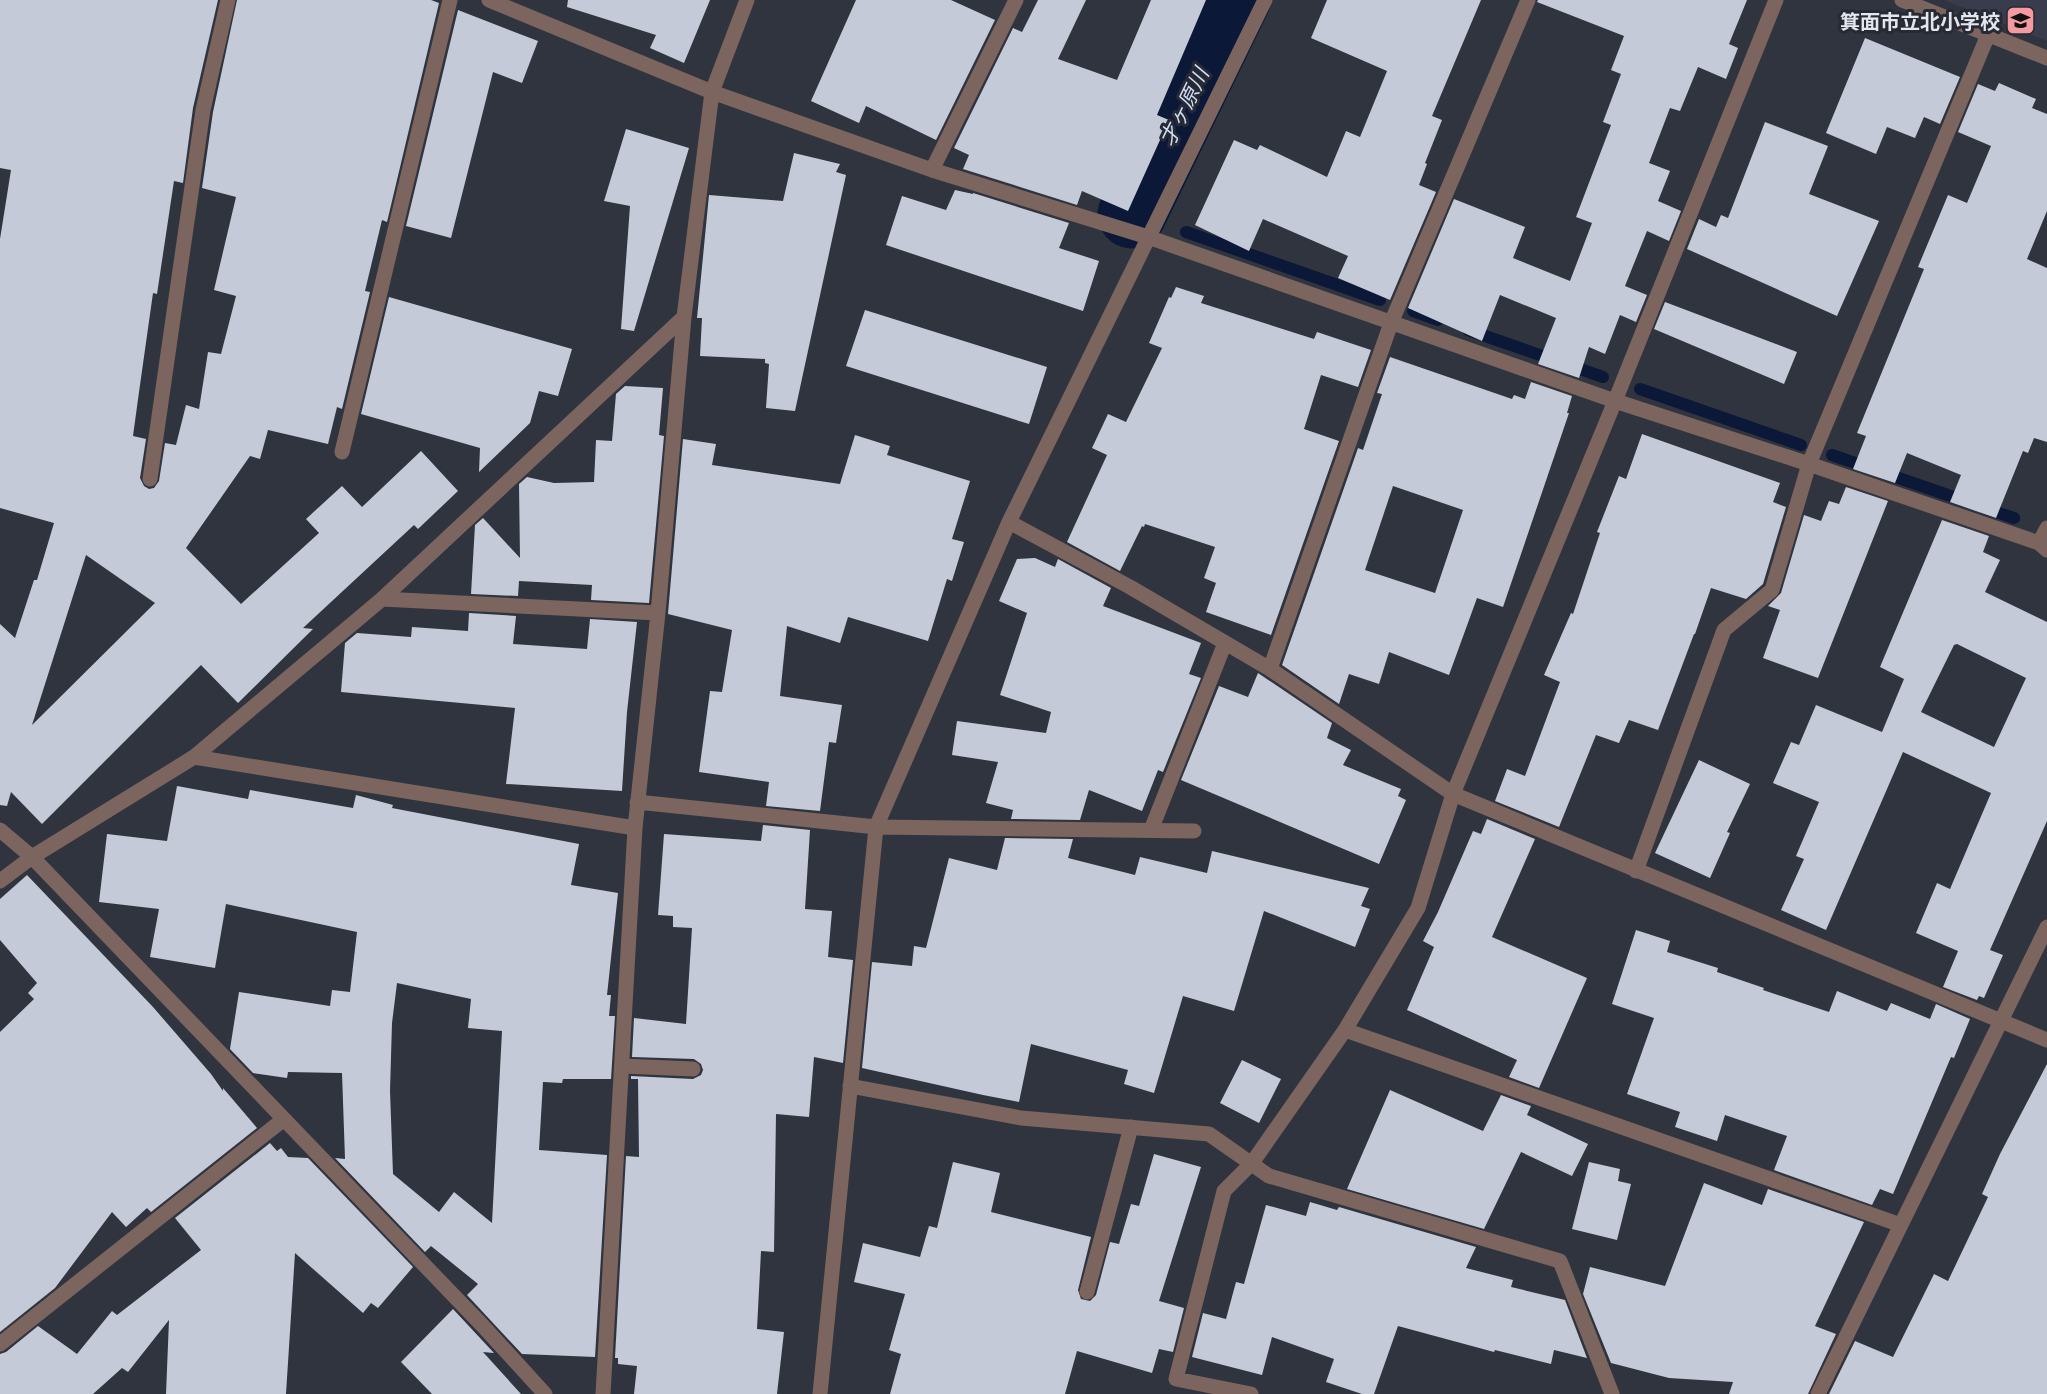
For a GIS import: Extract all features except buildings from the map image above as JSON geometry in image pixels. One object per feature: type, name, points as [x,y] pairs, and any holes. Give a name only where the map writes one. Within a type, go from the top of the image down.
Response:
[{"type":"street","points":[[150,479],[203,111],[228,0]]},
{"type":"street","points":[[342,452],[450,0]]},
{"type":"street","points":[[489,0],[712,92],[932,170],[1148,237],[1615,401],[1809,464],[2043,547],[2047,528]]},
{"type":"street","points":[[603,1394],[635,828],[658,613],[684,317],[712,92],[747,0]]},
{"type":"street","points":[[932,170],[1016,0]]},
{"type":"street","points":[[819,1394],[876,827],[1009,522],[1265,0]]},
{"type":"street","points":[[1270,669],[1391,322],[1528,0]]},
{"type":"street","points":[[1251,1394],[1176,1379],[1224,1191],[1252,1163],[1345,1030],[1418,908],[1453,794],[1615,401],[1776,0]]},
{"type":"street","points":[[1902,0],[2047,58]]},
{"type":"street","points":[[1636,871],[1724,630],[1772,590],[1809,464],[1988,35]]},
{"type":"street","points":[[0,881],[32,857],[194,758],[382,600],[684,317]]},
{"type":"street","points":[[1009,522],[1130,588],[1270,669],[1453,794],[2047,1040]]},
{"type":"street","points":[[382,600],[658,613]]},
{"type":"street","points":[[1151,830],[1225,643]]},
{"type":"street","points":[[194,758],[635,828]]},
{"type":"street","points":[[637,802],[876,827],[1194,831]]},
{"type":"street","points":[[0,830],[32,857],[474,1317],[545,1394]]},
{"type":"street","points":[[1818,1394],[2047,927]]},
{"type":"street","points":[[1345,1030],[1901,1225]]},
{"type":"street","points":[[622,1065],[693,1069]]},
{"type":"street","points":[[850,1086],[1021,1118],[1209,1134],[1269,1176],[1560,1261],[1612,1394]]},
{"type":"street","points":[[0,1344],[284,1119]]},
{"type":"street","points":[[1087,1292],[1131,1127]]},
{"type":"shaded area","name":"箕面市立北小学校","points":[[1944,0],[2047,0],[2047,41]]},
{"type":"waterway","name":"才ヶ原川","points":[[1132,214],[1236,0]]},
{"type":"waterway","points":[[1186,232],[1380,300]]},
{"type":"waterway","points":[[1413,311],[1438,320]]},
{"type":"waterway","points":[[1468,330],[1603,377]]},
{"type":"waterway","points":[[1640,389],[1801,445]]},
{"type":"waterway","points":[[1832,455],[1968,502]]},
{"type":"waterway","points":[[1984,508],[2014,518]]},
{"type":"place","name":"箕面市立北小学校","points":[[2021,21]]}]
